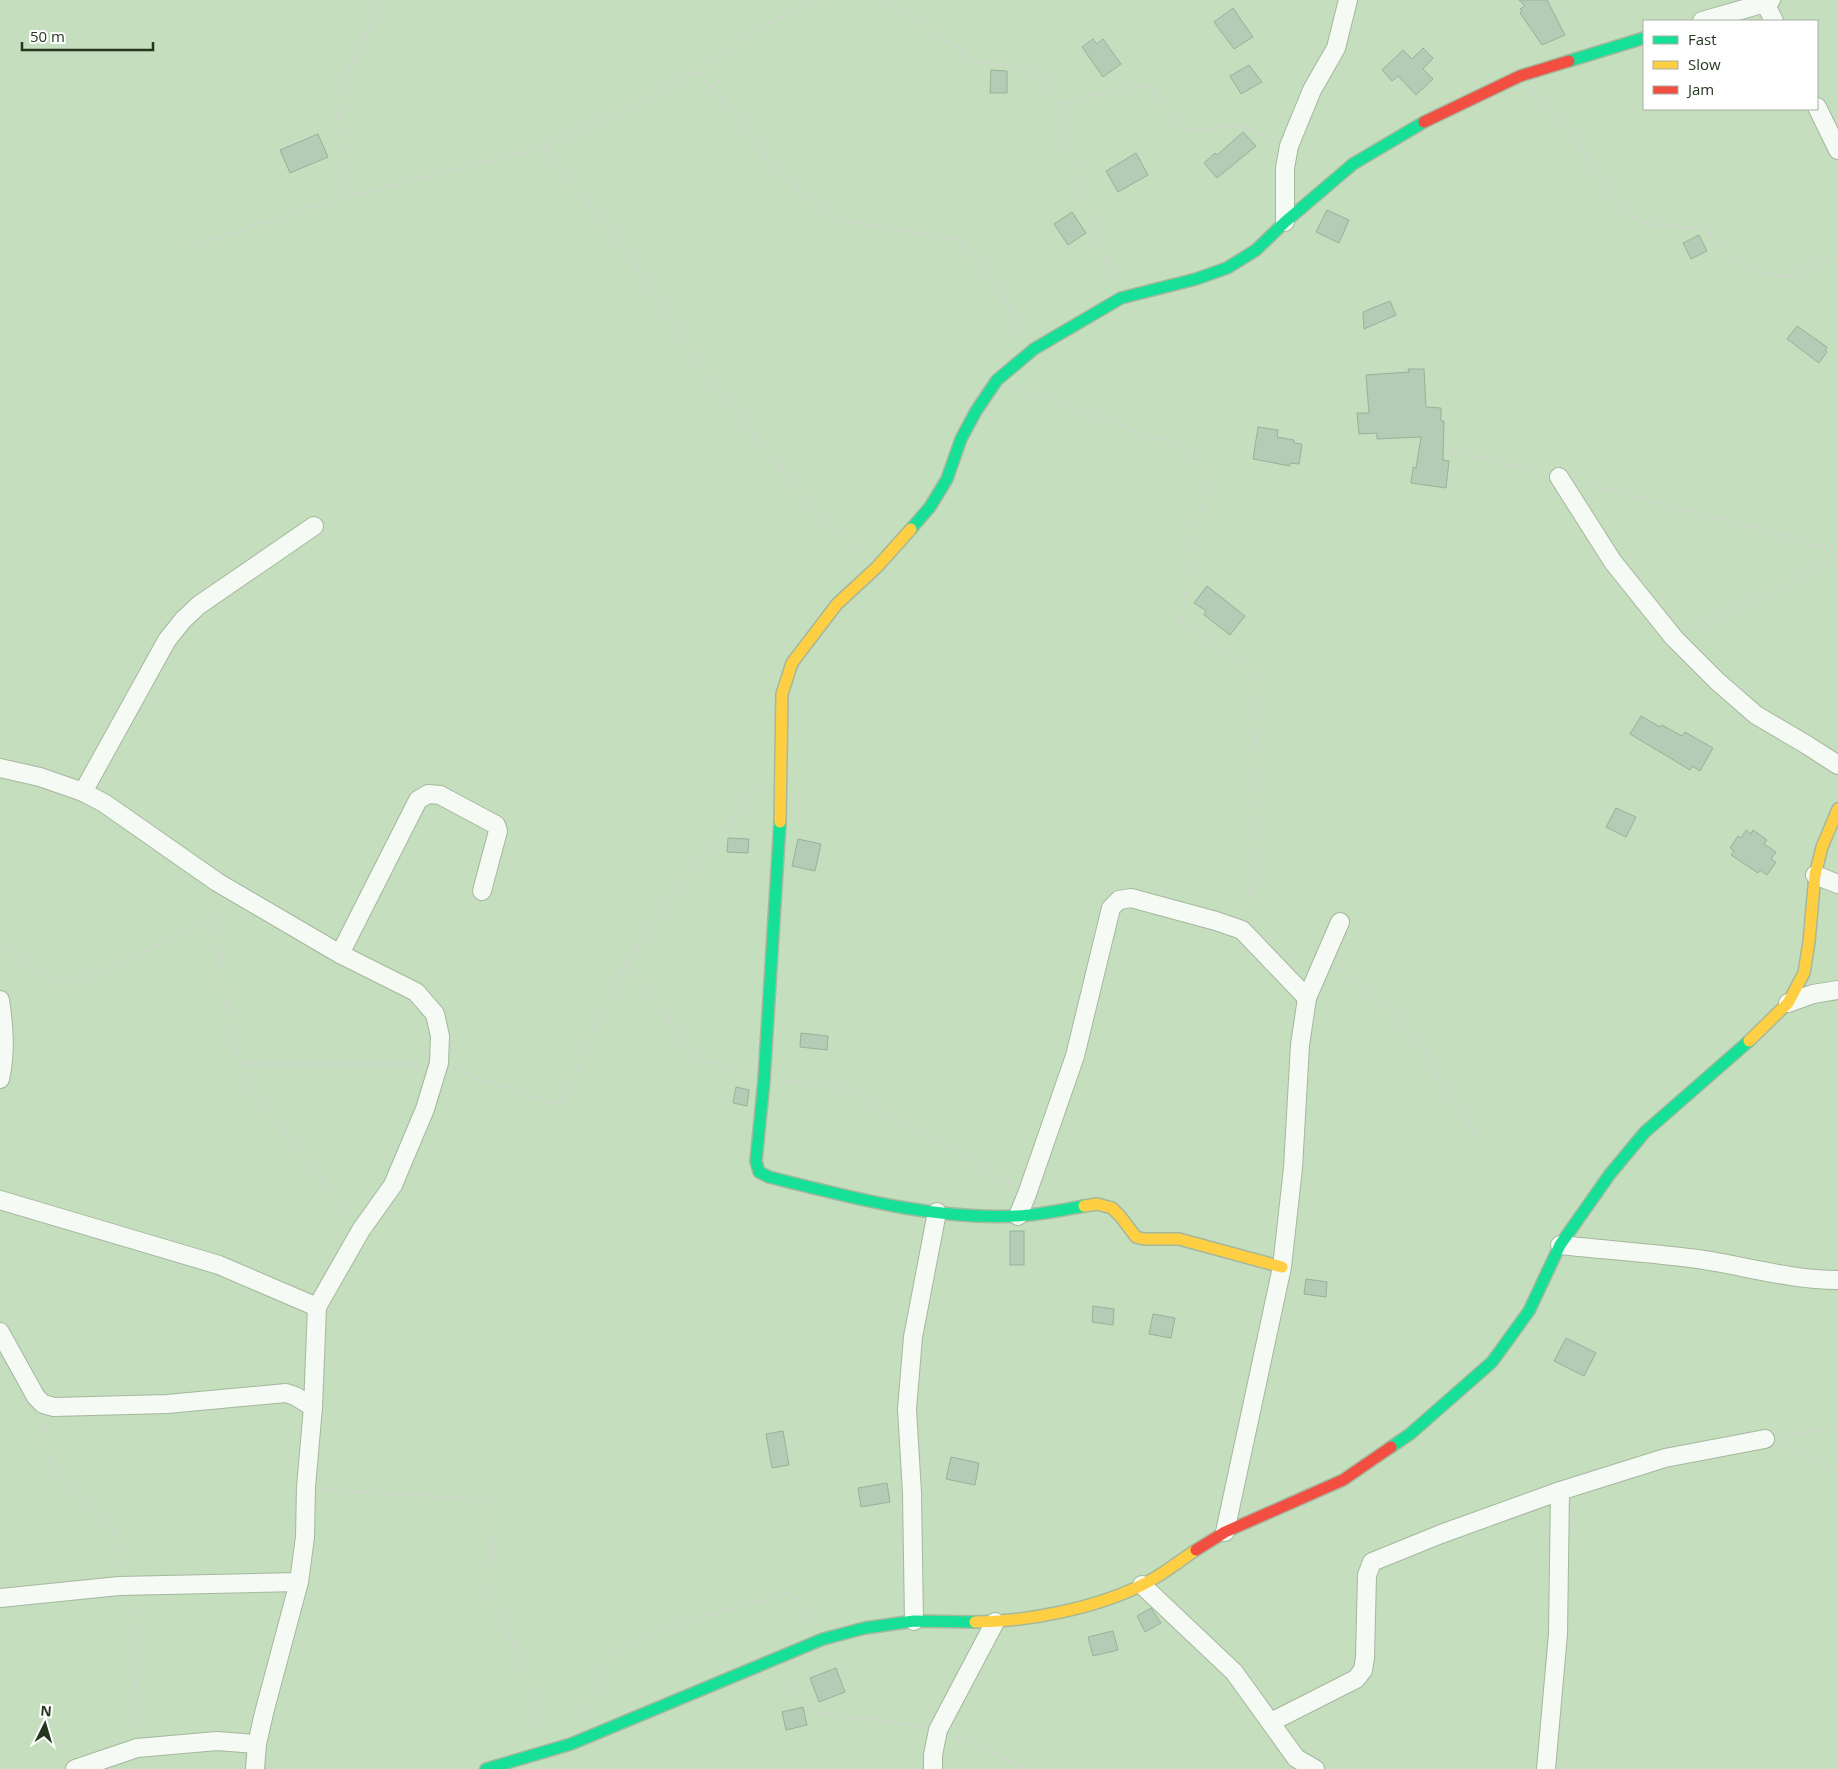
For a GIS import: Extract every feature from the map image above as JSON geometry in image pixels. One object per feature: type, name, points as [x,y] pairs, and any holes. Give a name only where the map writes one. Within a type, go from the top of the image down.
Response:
[{"type":"street","points":[[1285,222],[1285,168],[1289,146],[1312,90],[1336,48],[1348,0]]},
{"type":"street","points":[[1705,20],[1768,2],[1774,20]]},
{"type":"street","points":[[1282,1267],[1179,1238],[1144,1239],[1136,1237],[1117,1210],[1107,1205],[1097,1204],[1018,1216],[986,1216],[937,1212],[871,1203],[769,1177],[759,1172],[756,1161],[764,1080],[781,810],[780,756],[784,683],[788,670],[837,604],[876,566],[930,507],[946,479],[961,439],[976,411],[997,380],[1034,349],[1121,298],[1196,280],[1227,268],[1256,250],[1285,222],[1353,164],[1404,133],[1520,76],[1643,38]]},
{"type":"street","points":[[1818,109],[1838,150]]},
{"type":"street","points":[[1559,477],[1613,562],[1674,638],[1717,682],[1756,716],[1838,765]]},
{"type":"street","points":[[83,792],[167,640],[183,620],[199,605],[314,526]]},
{"type":"street","points":[[0,768],[40,777],[83,792],[104,803],[217,882],[340,954],[416,992],[436,1014],[440,1036],[439,1064],[425,1109],[393,1185],[361,1230],[317,1308],[313,1408],[306,1487],[305,1537],[299,1582],[264,1713],[257,1744],[255,1769]]},
{"type":"street","points":[[340,954],[418,800],[428,794],[440,795],[496,825],[498,831],[482,891]]},
{"type":"street","points":[[486,1769],[571,1744],[823,1639],[865,1628],[914,1621],[995,1622],[1052,1613],[1097,1603],[1142,1585],[1226,1532],[1343,1480],[1410,1434],[1492,1362],[1529,1310],[1560,1245],[1610,1174],[1644,1132],[1761,1031],[1788,1003],[1804,973],[1809,942],[1815,875],[1822,847],[1838,809]]},
{"type":"street","points":[[1815,875],[1838,884]]},
{"type":"street","points":[[1018,1216],[1075,1056],[1111,908],[1119,900],[1131,898],[1242,930],[1307,998]]},
{"type":"street","points":[[1226,1532],[1282,1267],[1293,1168],[1300,1044],[1307,998],[1340,922]]},
{"type":"street","points":[[1788,1003],[1813,994],[1838,990]]},
{"type":"street","points":[[0,1000],[5,1033],[4,1062],[0,1079]]},
{"type":"street","points":[[0,1200],[220,1265],[317,1308]]},
{"type":"street","points":[[914,1621],[912,1493],[907,1409],[913,1337],[937,1212]]},
{"type":"street","points":[[1560,1245],[1698,1259],[1773,1274],[1821,1280],[1838,1280]]},
{"type":"street","points":[[0,1332],[7,1357],[36,1397],[43,1404],[54,1407],[167,1404],[286,1393],[295,1396],[313,1408]]},
{"type":"street","points":[[1271,1722],[1356,1679],[1363,1670],[1367,1575],[1372,1562],[1382,1556],[1560,1491],[1665,1458],[1765,1438]]},
{"type":"street","points":[[1546,1769],[1558,1634],[1560,1491]]},
{"type":"street","points":[[0,1598],[119,1586],[299,1582]]},
{"type":"street","points":[[1142,1585],[1234,1672],[1296,1758],[1315,1769]]},
{"type":"street","points":[[933,1769],[933,1755],[938,1730],[995,1622]]},
{"type":"street","points":[[75,1769],[137,1748],[217,1741],[257,1744]]},
{"type":"path","points":[[347,197],[336,99],[382,0]]},
{"type":"path","points":[[185,248],[347,197],[544,147],[633,105],[688,75],[696,74],[755,29],[823,0]]},
{"type":"path","points":[[887,0],[974,60],[1029,69],[1044,79],[1059,104],[1066,123],[1073,164],[1090,217],[1121,298]]},
{"type":"path","points":[[696,74],[715,90],[772,163],[808,199],[823,211],[843,220],[954,238],[966,249],[1007,303],[1034,349]]},
{"type":"path","points":[[1520,76],[1577,140],[1606,190],[1638,220],[1646,223],[1706,230],[1735,261],[1749,269],[1768,275],[1790,276],[1838,254]]},
{"type":"path","points":[[1059,104],[1140,85],[1156,92],[1176,120],[1185,128],[1197,131],[1240,127],[1289,146]]},
{"type":"path","points":[[544,147],[624,250],[672,322],[690,353],[806,501],[876,566]]},
{"type":"path","points":[[997,380],[1188,450],[1200,467],[1205,486],[1181,619],[1183,623],[1242,662],[1248,667],[1252,678],[1259,807],[1255,871],[1242,930]]},
{"type":"path","points":[[1450,449],[1737,523],[1838,552]]},
{"type":"path","points":[[1674,638],[1838,557]]},
{"type":"path","points":[[241,1064],[439,1064],[553,1104],[560,1104],[565,1098],[584,1051],[627,962],[679,885],[731,823],[763,778]]},
{"type":"path","points":[[217,882],[224,998],[231,1035],[250,1089],[257,1101],[279,1124],[361,1230]]},
{"type":"path","points":[[0,946],[61,986],[72,984],[128,957],[219,918]]},
{"type":"path","points":[[1325,958],[1387,1008],[1423,1045],[1431,1070],[1462,1110],[1475,1134]]},
{"type":"path","points":[[627,962],[689,1049],[698,1058],[764,1080],[822,1084],[850,1091],[1027,1194]]},
{"type":"path","points":[[43,1404],[48,1455],[52,1470],[114,1534],[119,1586],[132,1615],[135,1634],[137,1748]]},
{"type":"path","points":[[1765,1438],[1838,1426]]},
{"type":"path","points":[[1765,1438],[1825,1464],[1838,1472]]},
{"type":"path","points":[[306,1487],[373,1494],[478,1499],[487,1500],[492,1503],[495,1520],[492,1599],[520,1655],[525,1671],[530,1693],[537,1753]]},
{"type":"path","points":[[582,1719],[608,1661],[615,1650],[695,1618],[792,1593],[823,1639]]},
{"type":"path","points":[[769,1660],[805,1705],[813,1712],[938,1730],[1030,1769]]},
{"type":"building","points":[[1519,0],[1547,0],[1565,35],[1542,45],[1520,13],[1522,11],[1520,9],[1525,6]]},
{"type":"building","points":[[1233,8],[1253,37],[1234,49],[1214,22]]},
{"type":"building","points":[[1093,39],[1097,44],[1103,39],[1121,64],[1103,77],[1082,47]]},
{"type":"building","points":[[1423,48],[1433,58],[1423,69],[1433,79],[1416,95],[1398,76],[1392,81],[1382,70],[1403,50],[1412,59]]},
{"type":"building","points":[[1249,65],[1262,82],[1241,94],[1230,76]]},
{"type":"building","points":[[991,70],[1007,71],[1007,93],[990,93]]},
{"type":"building","points":[[1243,132],[1256,146],[1217,178],[1204,163],[1215,153],[1217,155]]},
{"type":"building","points":[[318,134],[328,157],[290,173],[280,150]]},
{"type":"building","points":[[1136,153],[1148,175],[1118,192],[1106,171]]},
{"type":"building","points":[[1327,210],[1349,220],[1339,243],[1316,232]]},
{"type":"building","points":[[1072,212],[1086,233],[1068,245],[1054,224]]},
{"type":"building","points":[[1699,235],[1707,251],[1691,259],[1683,243]]},
{"type":"building","points":[[1390,301],[1396,315],[1364,329],[1363,312]]},
{"type":"building","points":[[1797,326],[1827,347],[1825,350],[1827,352],[1819,363],[1787,339]]},
{"type":"building","points":[[1408,369],[1424,369],[1426,407],[1441,408],[1441,421],[1444,421],[1443,460],[1449,461],[1446,488],[1411,483],[1413,467],[1416,468],[1421,437],[1377,439],[1377,433],[1359,434],[1357,413],[1369,413],[1366,375],[1409,372]]},
{"type":"building","points":[[1258,427],[1278,430],[1277,437],[1294,440],[1294,443],[1302,444],[1299,464],[1290,463],[1290,466],[1253,459]]},
{"type":"building","points":[[1207,586],[1245,616],[1230,635],[1204,615],[1206,611],[1194,603]]},
{"type":"building","points":[[1641,716],[1660,727],[1662,725],[1682,736],[1685,732],[1713,748],[1700,771],[1692,766],[1690,770],[1630,734]]},
{"type":"building","points":[[1616,808],[1636,817],[1626,837],[1606,827]]},
{"type":"building","points":[[1746,830],[1751,834],[1753,830],[1767,840],[1764,844],[1776,852],[1771,859],[1776,862],[1767,875],[1760,870],[1758,873],[1731,855],[1734,851],[1730,848],[1738,836],[1741,838]]},
{"type":"building","points":[[728,838],[749,839],[748,853],[727,852]]},
{"type":"building","points":[[798,839],[821,844],[815,871],[792,866]]},
{"type":"building","points":[[801,1033],[828,1036],[827,1050],[800,1047]]},
{"type":"building","points":[[736,1087],[749,1090],[747,1106],[733,1103]]},
{"type":"building","points":[[1010,1231],[1024,1231],[1024,1265],[1010,1265]]},
{"type":"building","points":[[1306,1279],[1327,1282],[1326,1297],[1304,1294]]},
{"type":"building","points":[[1093,1306],[1114,1309],[1113,1325],[1092,1322]]},
{"type":"building","points":[[1153,1314],[1175,1318],[1171,1338],[1149,1334]]},
{"type":"building","points":[[1566,1338],[1596,1353],[1584,1376],[1554,1361]]},
{"type":"building","points":[[783,1431],[789,1465],[772,1468],[766,1434]]},
{"type":"building","points":[[951,1457],[979,1463],[975,1485],[946,1479]]},
{"type":"building","points":[[887,1483],[890,1502],[861,1507],[858,1488]]},
{"type":"building","points":[[1151,1608],[1161,1623],[1145,1632],[1137,1616]]},
{"type":"building","points":[[1113,1631],[1118,1650],[1093,1656],[1088,1637]]},
{"type":"building","points":[[836,1668],[845,1692],[819,1702],[810,1678]]},
{"type":"building","points":[[803,1707],[807,1725],[786,1730],[782,1712]]},
{"type":"traffic: fast","points":[[1569,61],[1643,38]]},
{"type":"traffic: fast","points":[[911,529],[930,507],[947,479],[961,439],[976,411],[997,380],[1034,349],[1121,298],[1196,279],[1227,268],[1256,250],[1285,222],[1353,164],[1424,122]]},
{"type":"traffic: fast","points":[[780,822],[764,1080],[756,1161],[759,1172],[769,1177],[861,1199],[923,1211],[985,1216],[1017,1216],[1084,1206]]},
{"type":"traffic: fast","points":[[1391,1447],[1410,1434],[1492,1362],[1529,1311],[1560,1245],[1610,1174],[1645,1132],[1749,1041]]},
{"type":"traffic: fast","points":[[486,1769],[571,1744],[823,1639],[865,1628],[914,1621],[975,1622]]},
{"type":"traffic: slow","points":[[780,822],[782,694],[792,663],[837,604],[877,567],[911,529]]},
{"type":"traffic: slow","points":[[1749,1041],[1788,1003],[1804,973],[1809,942],[1815,875],[1822,847],[1838,809]]},
{"type":"traffic: slow","points":[[1084,1206],[1097,1204],[1112,1208],[1136,1237],[1144,1239],[1179,1239],[1282,1267]]},
{"type":"traffic: slow","points":[[975,1622],[1038,1616],[1082,1607],[1104,1600],[1149,1581],[1196,1550]]},
{"type":"traffic: jam","points":[[1424,122],[1520,76],[1569,61]]},
{"type":"traffic: jam","points":[[1196,1550],[1225,1532],[1343,1480],[1391,1447]]}]
